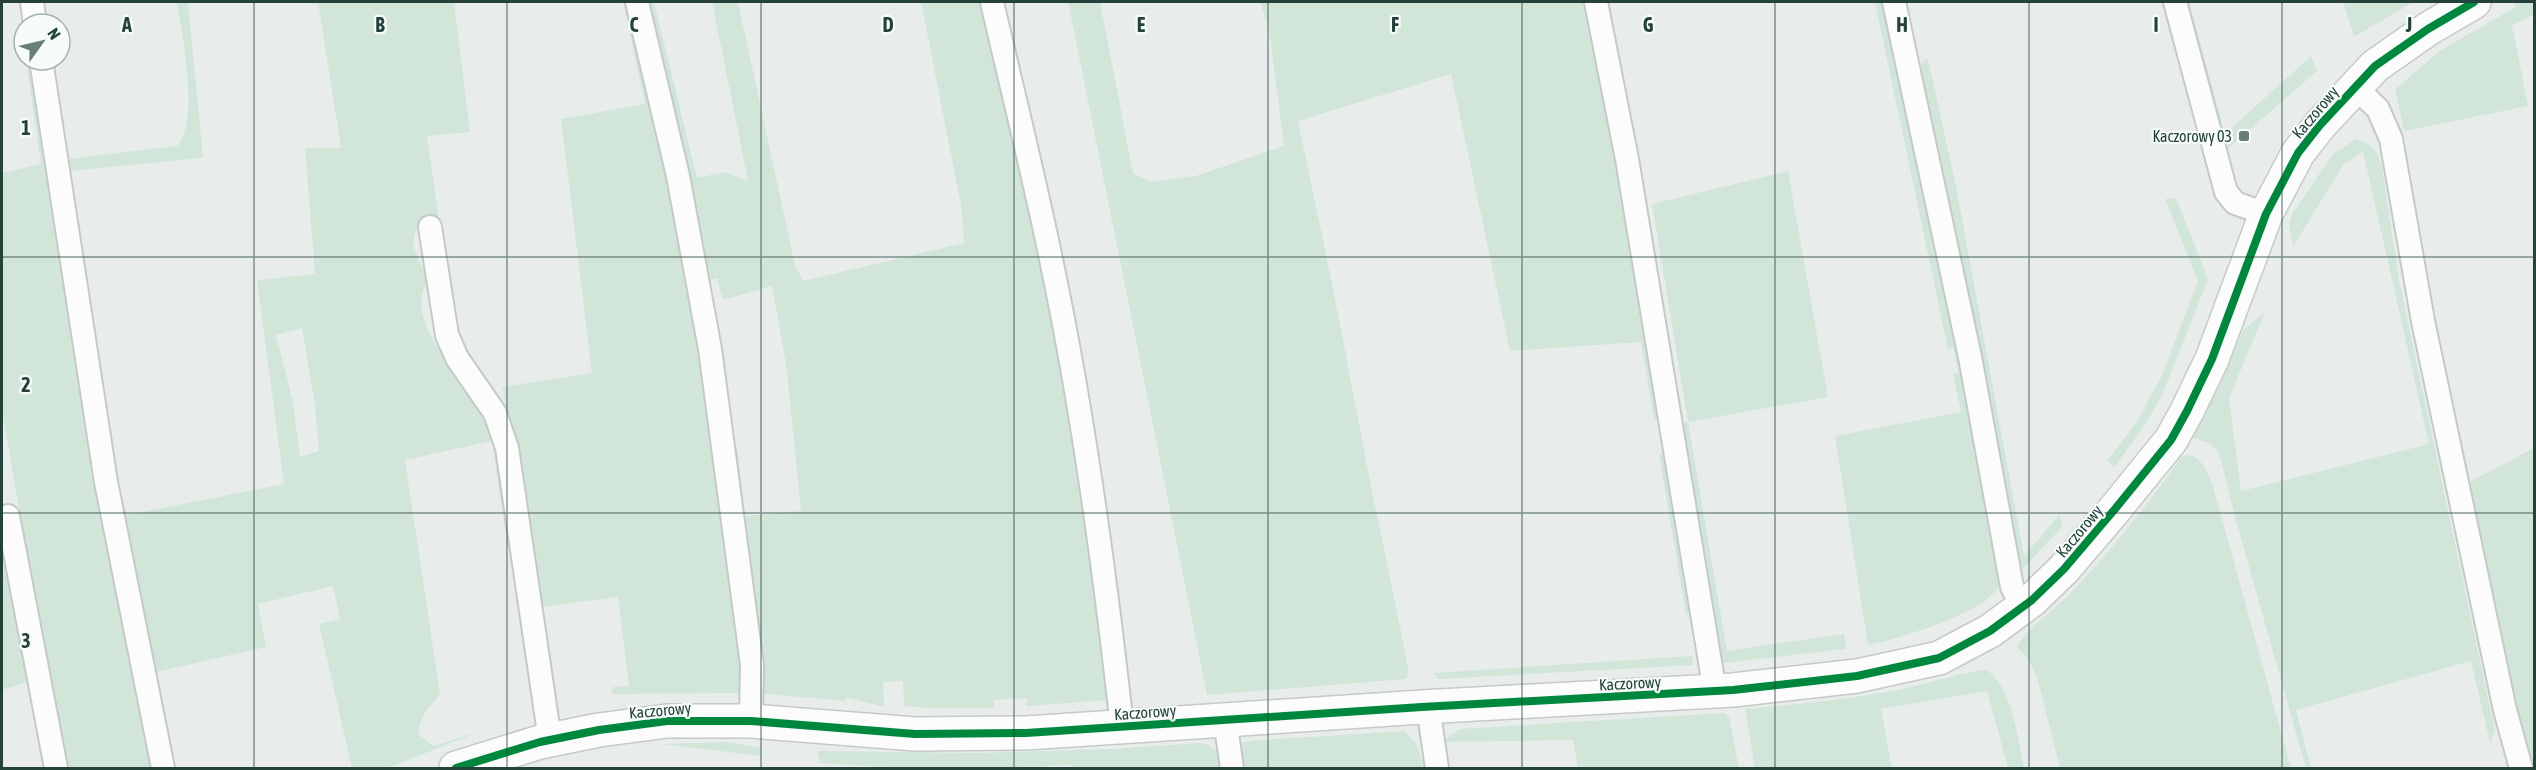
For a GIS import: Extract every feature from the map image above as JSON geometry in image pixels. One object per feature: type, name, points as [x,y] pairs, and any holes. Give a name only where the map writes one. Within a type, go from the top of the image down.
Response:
[{"type":"street","name":"Kaczorowy","points":[[456,768],[550,740],[599,730],[667,721],[751,722],[915,734],[1026,734],[1428,707],[1715,692],[1857,676],[1939,658],[1971,643],[2024,607],[2064,569],[2171,440],[2212,359],[2266,213],[2298,153],[2355,87],[2392,53],[2474,2]]},
{"type":"lane","points":[[637,2],[678,176],[710,349],[752,665],[751,722]]},
{"type":"lane","points":[[992,2],[1052,264],[1073,376],[1092,487],[1122,727]]},
{"type":"lane","points":[[1596,2],[1628,170],[1715,692]]},
{"type":"lane","points":[[1894,2],[1970,357],[2012,587],[2024,607]]},
{"type":"lane","points":[[2175,2],[2226,192],[2235,203],[2266,213]]},
{"type":"lane","points":[[43,72],[106,482],[163,768]]},
{"type":"lane","points":[[2355,87],[2378,109],[2391,139],[2423,321],[2505,710],[2521,768]]},
{"type":"lane","points":[[429,227],[447,335],[457,358],[495,412],[507,448],[550,740]]},
{"type":"lane","points":[[8,516],[56,768]]},
{"type":"lane","points":[[1428,707],[1437,768]]},
{"type":"lane","points":[[1225,720],[1232,768]]},
{"type":"green space","points":[[177,2],[188,2],[203,158],[69,171],[67,159],[177,146],[184,134],[187,118],[188,77]]},
{"type":"green space","points":[[318,2],[454,2],[470,132],[427,136],[443,247],[431,221],[420,222],[414,247],[427,283],[421,299],[424,317],[431,336],[484,411],[494,430],[514,539],[508,548],[492,441],[405,460],[440,694],[422,718],[419,735],[434,746],[486,729],[388,768],[352,768],[319,624],[340,619],[333,586],[258,604],[266,647],[156,672],[158,684],[155,684],[115,470],[127,515],[284,484],[257,280],[315,274],[305,148],[341,148]],"holes":[[[302,328],[315,405],[319,451],[300,457],[293,402],[276,335]]]},
{"type":"green space","points":[[623,2],[631,2],[690,273],[745,653],[742,690],[739,693],[612,694],[613,687],[629,686],[618,597],[541,607],[515,442],[502,387],[592,373],[561,119],[645,104]]},
{"type":"green space","points":[[645,2],[654,2],[697,178],[724,172],[748,181],[712,2],[738,2],[795,265],[803,281],[964,243],[961,205],[921,2],[985,2],[1024,174],[1074,427],[1109,700],[1026,706],[1027,698],[994,700],[994,708],[904,706],[903,681],[883,682],[884,707],[846,697],[846,701],[764,694],[734,454],[737,447],[745,516],[801,511],[786,364],[772,286],[723,300],[717,278],[706,281]]},
{"type":"green space","points":[[1068,2],[1100,2],[1133,173],[1151,182],[1196,176],[1284,146],[1269,29],[1260,2],[1589,2],[1663,417],[1654,420],[1641,342],[1510,351],[1451,74],[1298,121],[1404,647],[1409,674],[1406,679],[1207,695]]},
{"type":"green space","points":[[1875,2],[1888,2],[1933,214],[2000,582],[1994,593],[1963,613],[1920,631],[1868,645],[1835,436],[1961,412],[1953,374],[1959,372],[1953,348],[1948,349]]},
{"type":"green space","points":[[2183,2],[2189,2],[2225,134],[2311,56],[2317,71],[2224,152]]},
{"type":"green space","points":[[2343,2],[2413,2],[2354,37]]},
{"type":"green space","points":[[2514,2],[2534,2],[2534,15],[2512,25],[2528,106],[2404,131],[2395,89],[2441,50],[2516,7]]},
{"type":"green space","points":[[1928,59],[1956,186],[2024,556],[2059,515],[2063,526],[2019,573],[1920,74],[1923,61]]},
{"type":"green space","points":[[28,72],[36,72],[99,486],[143,728],[154,768],[68,768],[48,675],[2,410],[2,173],[41,164]]},
{"type":"green space","points":[[2356,139],[2374,149],[2382,167],[2399,280],[2495,731],[2490,743],[2471,661],[2296,710],[2311,768],[2306,768],[2218,452],[2211,444],[2191,437],[2219,387],[2243,330],[2265,312],[2229,398],[2241,491],[2429,444],[2363,151],[2343,165],[2293,247],[2289,224],[2292,214],[2333,154]]},
{"type":"green space","points":[[1788,171],[1828,397],[1688,422],[1652,204]]},
{"type":"green space","points":[[2176,198],[2208,279],[2164,391],[2148,420],[2114,468],[2107,461],[2138,420],[2162,375],[2198,281],[2165,199]]},
{"type":"green space","points":[[1688,422],[1727,651],[1844,634],[1846,649],[1722,663],[1683,424]]},
{"type":"green space","points":[[2534,448],[2534,765],[2520,732],[2466,484]]},
{"type":"green space","points":[[1659,454],[1668,454],[1693,612],[1686,615]]},
{"type":"green space","points":[[2189,455],[2201,462],[2212,483],[2291,768],[2060,768],[2037,677],[2029,660],[2017,647],[2025,635],[2069,595],[2099,562],[2181,457]]},
{"type":"green space","points":[[2,541],[27,682],[2,690]]},
{"type":"green space","points":[[1692,656],[1693,665],[1438,679],[1433,673]]},
{"type":"green space","points":[[1987,670],[1996,679],[2009,702],[2024,768],[2008,768],[1987,691],[1881,709],[1892,768],[1755,768],[1745,709],[1873,694]]},
{"type":"green space","points":[[1725,713],[1729,717],[1739,768],[1578,768],[1573,740],[1443,742],[1459,729]]},
{"type":"green space","points":[[1404,731],[1416,743],[1425,768],[1242,768],[1241,744],[1247,741]]},
{"type":"green space","points":[[727,742],[762,748],[761,756],[663,744]]},
{"type":"green space","points":[[1201,743],[1218,751],[1225,768],[1072,768],[1071,765],[977,768],[882,767],[820,763],[817,751],[978,753],[1110,749]]},
{"type":"cycle path","points":[[456,768],[540,742],[599,730],[667,721],[751,721],[915,734],[1026,733],[1422,707],[1733,690],[1857,676],[1939,658],[1990,631],[2032,600],[2064,569],[2115,509],[2171,440],[2187,411],[2212,359],[2266,214],[2298,153],[2320,125],[2375,66],[2428,29],[2474,2]]},
{"type":"place","name":"Kaczorowy 03","points":[[2244,136]]}]
